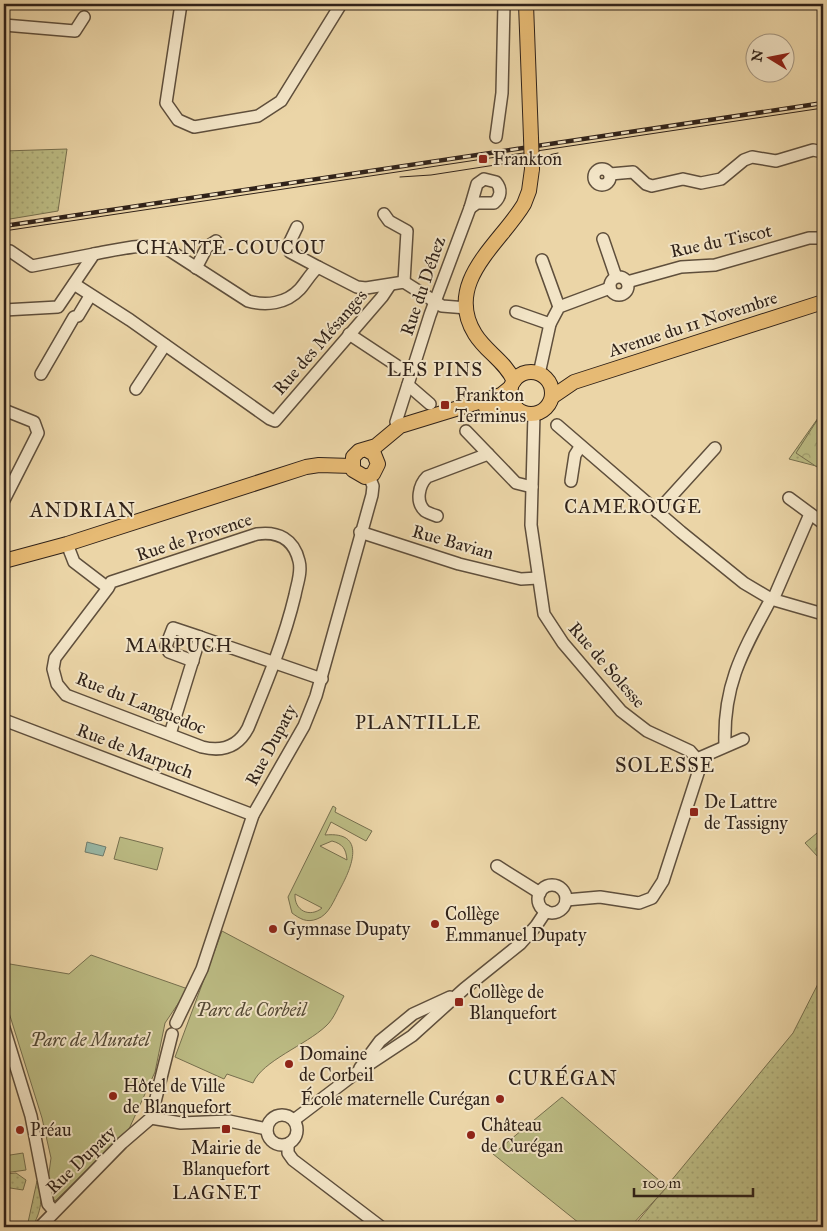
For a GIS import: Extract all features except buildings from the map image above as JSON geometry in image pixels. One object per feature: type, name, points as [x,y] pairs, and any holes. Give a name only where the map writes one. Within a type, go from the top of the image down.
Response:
[{"type":"main road","points":[[526,4],[532,169],[529,191],[524,204],[471,275],[467,293],[467,308],[474,332],[481,343],[552,397]]},
{"type":"main road","name":"Avenue du 11 Novembre","points":[[534,414],[546,408],[552,397],[574,382],[823,302]]},
{"type":"main road","points":[[517,409],[510,398],[527,379]]},
{"type":"main road","points":[[352,466],[356,454],[376,446],[400,426],[501,395],[527,379]]},
{"type":"main road","name":"Avenue du 11 Novembre","points":[[527,379],[574,382]]},
{"type":"main road","points":[[4,561],[67,544],[306,467],[319,465],[352,466],[360,476],[369,476],[376,472],[384,448],[395,438],[498,404],[534,414]]},
{"type":"main road","points":[[367,450],[374,454],[378,464]]},
{"type":"street","points":[[181,4],[166,103],[178,120],[194,127],[258,116],[281,101],[341,4]]},
{"type":"street","points":[[496,137],[502,83],[504,4]]},
{"type":"street","points":[[4,25],[75,31],[84,17]]},
{"type":"street","points":[[610,174],[633,172],[646,184],[652,186],[683,180],[701,183],[721,179],[744,160],[752,157],[776,160],[812,150],[823,152]]},
{"type":"street","name":"Rue du Déhez","points":[[396,422],[470,208]]},
{"type":"street","points":[[384,214],[389,221],[407,231],[404,282]]},
{"type":"street","points":[[297,227],[287,248],[290,252],[357,286],[390,285],[404,282],[436,302],[452,308],[467,308]]},
{"type":"street","name":"Rue du Tiscot","points":[[621,280],[681,267],[715,265],[809,238],[823,238]]},
{"type":"street","points":[[527,379],[559,307],[610,288],[611,281],[621,280],[603,239]]},
{"type":"street","points":[[196,268],[208,247],[216,241]]},
{"type":"street","points":[[10,251],[32,266],[94,254],[160,246],[248,301],[261,304],[287,299],[299,290],[318,267]]},
{"type":"street","points":[[58,307],[84,266],[94,254]]},
{"type":"street","points":[[542,260],[555,301],[559,307]]},
{"type":"street","points":[[74,284],[165,345],[136,389]]},
{"type":"street","name":"Rue des Mésanges","points":[[165,345],[270,420],[275,421],[382,297],[390,285]]},
{"type":"street","points":[[41,374],[74,317],[78,316],[90,296]]},
{"type":"street","points":[[4,310],[58,307],[74,317]]},
{"type":"street","points":[[516,312],[550,324]]},
{"type":"street","points":[[349,334],[410,380],[430,404]]},
{"type":"street","points":[[4,410],[34,422],[38,433],[4,500]]},
{"type":"street","name":"Rue de Solesse","points":[[534,414],[531,525],[541,603],[550,626],[606,694],[635,723],[690,751],[697,759]]},
{"type":"street","points":[[557,424],[580,447],[589,451],[658,512],[744,583],[770,599],[823,614]]},
{"type":"street","points":[[466,431],[516,483],[532,487]]},
{"type":"street","points":[[571,481],[575,455],[580,447]]},
{"type":"street","points":[[658,512],[715,448]]},
{"type":"street","points":[[437,516],[425,511],[419,490],[422,482],[427,477],[488,454]]},
{"type":"street","name":"Rue Dupaty","points":[[40,1227],[122,1143],[150,1118],[174,1029],[202,969],[253,815],[304,726],[322,679],[360,532],[373,490],[369,476]]},
{"type":"street","points":[[789,498],[823,523]]},
{"type":"street","points":[[725,745],[725,725],[732,678],[749,637],[770,599],[775,595],[810,514]]},
{"type":"street","name":"Rue de Provence","points":[[108,588],[111,582],[257,534],[270,532],[279,535],[295,549],[300,562],[286,632],[275,661]]},
{"type":"street","name":"Rue Bavian","points":[[360,532],[459,564],[521,579],[538,578]]},
{"type":"street","points":[[67,544],[74,562],[108,588]]},
{"type":"street","name":"Rue du Languedoc","points":[[108,588],[55,658],[53,669],[57,684],[66,695],[211,749],[221,749],[239,741],[248,728],[275,661]]},
{"type":"street","points":[[193,661],[169,652],[166,646],[173,628],[275,661],[290,670],[322,679]]},
{"type":"street","points":[[170,734],[200,637]]},
{"type":"street","name":"Rue de Marpuch","points":[[4,720],[253,815]]},
{"type":"street","points":[[566,900],[563,891],[557,886],[549,885],[540,893],[540,905],[546,911],[558,911],[566,900],[600,897],[639,903],[648,901],[656,894],[663,881],[698,776],[697,759],[725,745],[743,739]]},
{"type":"street","points":[[497,866],[540,893]]},
{"type":"street","points":[[294,1120],[356,1073],[395,1049],[528,936],[546,911]]},
{"type":"street","points":[[356,1073],[387,1036],[422,1008],[445,1001],[464,989]]},
{"type":"street","points":[[422,1008],[432,1016],[431,1019]]},
{"type":"street","points":[[4,1028],[9,1063],[31,1116],[48,1204],[54,1211]]},
{"type":"street","points":[[387,1036],[387,1044],[395,1049]]},
{"type":"street","points":[[288,1144],[274,1142],[268,1134],[267,1129],[275,1116],[285,1115],[294,1120],[297,1133],[288,1144],[288,1153],[293,1160],[381,1227]]},
{"type":"street","points":[[150,1118],[181,1123],[229,1121],[267,1129]]},
{"type":"green space","points":[[67,149],[58,211],[4,220],[4,151]]},
{"type":"green space","points":[[823,411],[823,472],[816,466],[789,459]]},
{"type":"green space","points":[[823,411],[823,471],[796,453]]},
{"type":"green space","points":[[333,806],[336,808],[335,812],[372,831],[366,841],[331,822],[325,835],[338,835],[347,839],[353,852],[352,861],[345,880],[331,907],[325,914],[313,920],[301,919],[292,913],[288,897]],"holes":[[[332,841],[343,848],[347,860],[320,846]],[[295,894],[322,908],[313,912],[300,909],[295,900]]]},
{"type":"green space","points":[[823,828],[823,885],[819,858],[805,843]]},
{"type":"green space","points":[[120,837],[163,848],[157,870],[114,859]]},
{"type":"green space","name":"Parc de Corbeil","points":[[222,931],[344,996],[334,1016],[326,1026],[265,1067],[253,1083],[227,1074],[224,1079],[175,1057]]},
{"type":"green space","name":"Parc de Muratel","points":[[91,955],[188,989],[165,1023],[155,1072],[129,1129],[55,1201],[51,1196],[48,1180],[51,1158],[42,1118],[5,1000],[4,963],[69,974]]},
{"type":"green space","points":[[823,974],[823,1227],[691,1227],[673,1222],[668,1227],[633,1227],[793,1033]]},
{"type":"green space","points":[[562,1097],[667,1187],[630,1227],[584,1227],[493,1154]]},
{"type":"green space","points":[[23,1153],[26,1170],[4,1173],[4,1156]]},
{"type":"green space","points":[[16,1173],[26,1180],[23,1190],[4,1187],[4,1174]]},
{"type":"green space","points":[[37,1181],[41,1198],[38,1216],[32,1227],[27,1227]]},
{"type":"water","points":[[87,842],[106,847],[103,856],[85,852]]},
{"type":"tram line","points":[[4,231],[823,108]]},
{"type":"tram line","points":[[400,177],[431,175],[521,161],[558,153]]},
{"type":"railway","points":[[4,226],[823,103]]},
{"type":"place","name":"Frankton","points":[[483,159]]},
{"type":"place","name":"Frankton Terminus","points":[[445,405]]},
{"type":"place","name":"De Lattre de Tassigny","points":[[694,812]]},
{"type":"place","name":"Collège Emmanuel Dupaty","points":[[435,924]]},
{"type":"place","name":"Gymnase Dupaty","points":[[273,929]]},
{"type":"place","name":"Collège de Blanquefort","points":[[459,1002]]},
{"type":"place","name":"Domaine de Corbeil","points":[[289,1064]]},
{"type":"place","name":"Hôtel de Ville de Blanquefort","points":[[113,1096]]},
{"type":"place","name":"École maternelle Curégan","points":[[500,1099]]},
{"type":"place","name":"Mairie de Blanquefort","points":[[226,1129]]},
{"type":"place","name":"Préau","points":[[20,1130]]},
{"type":"place","name":"Château de Curégan","points":[[471,1135]]},
{"type":"district","name":"CHANTE-COUCOU","points":[[231,247]]},
{"type":"district","name":"LES PINS","points":[[435,369]]},
{"type":"district","name":"CAMEROUGE","points":[[633,506]]},
{"type":"district","name":"ANDRIAN","points":[[83,510]]},
{"type":"district","name":"MARPUCH","points":[[179,645]]},
{"type":"district","name":"PLANTILLE","points":[[418,722]]},
{"type":"district","name":"SOLESSE","points":[[665,765]]},
{"type":"district","name":"CURÉGAN","points":[[563,1078]]},
{"type":"district","name":"LAGNET","points":[[217,1192]]}]
